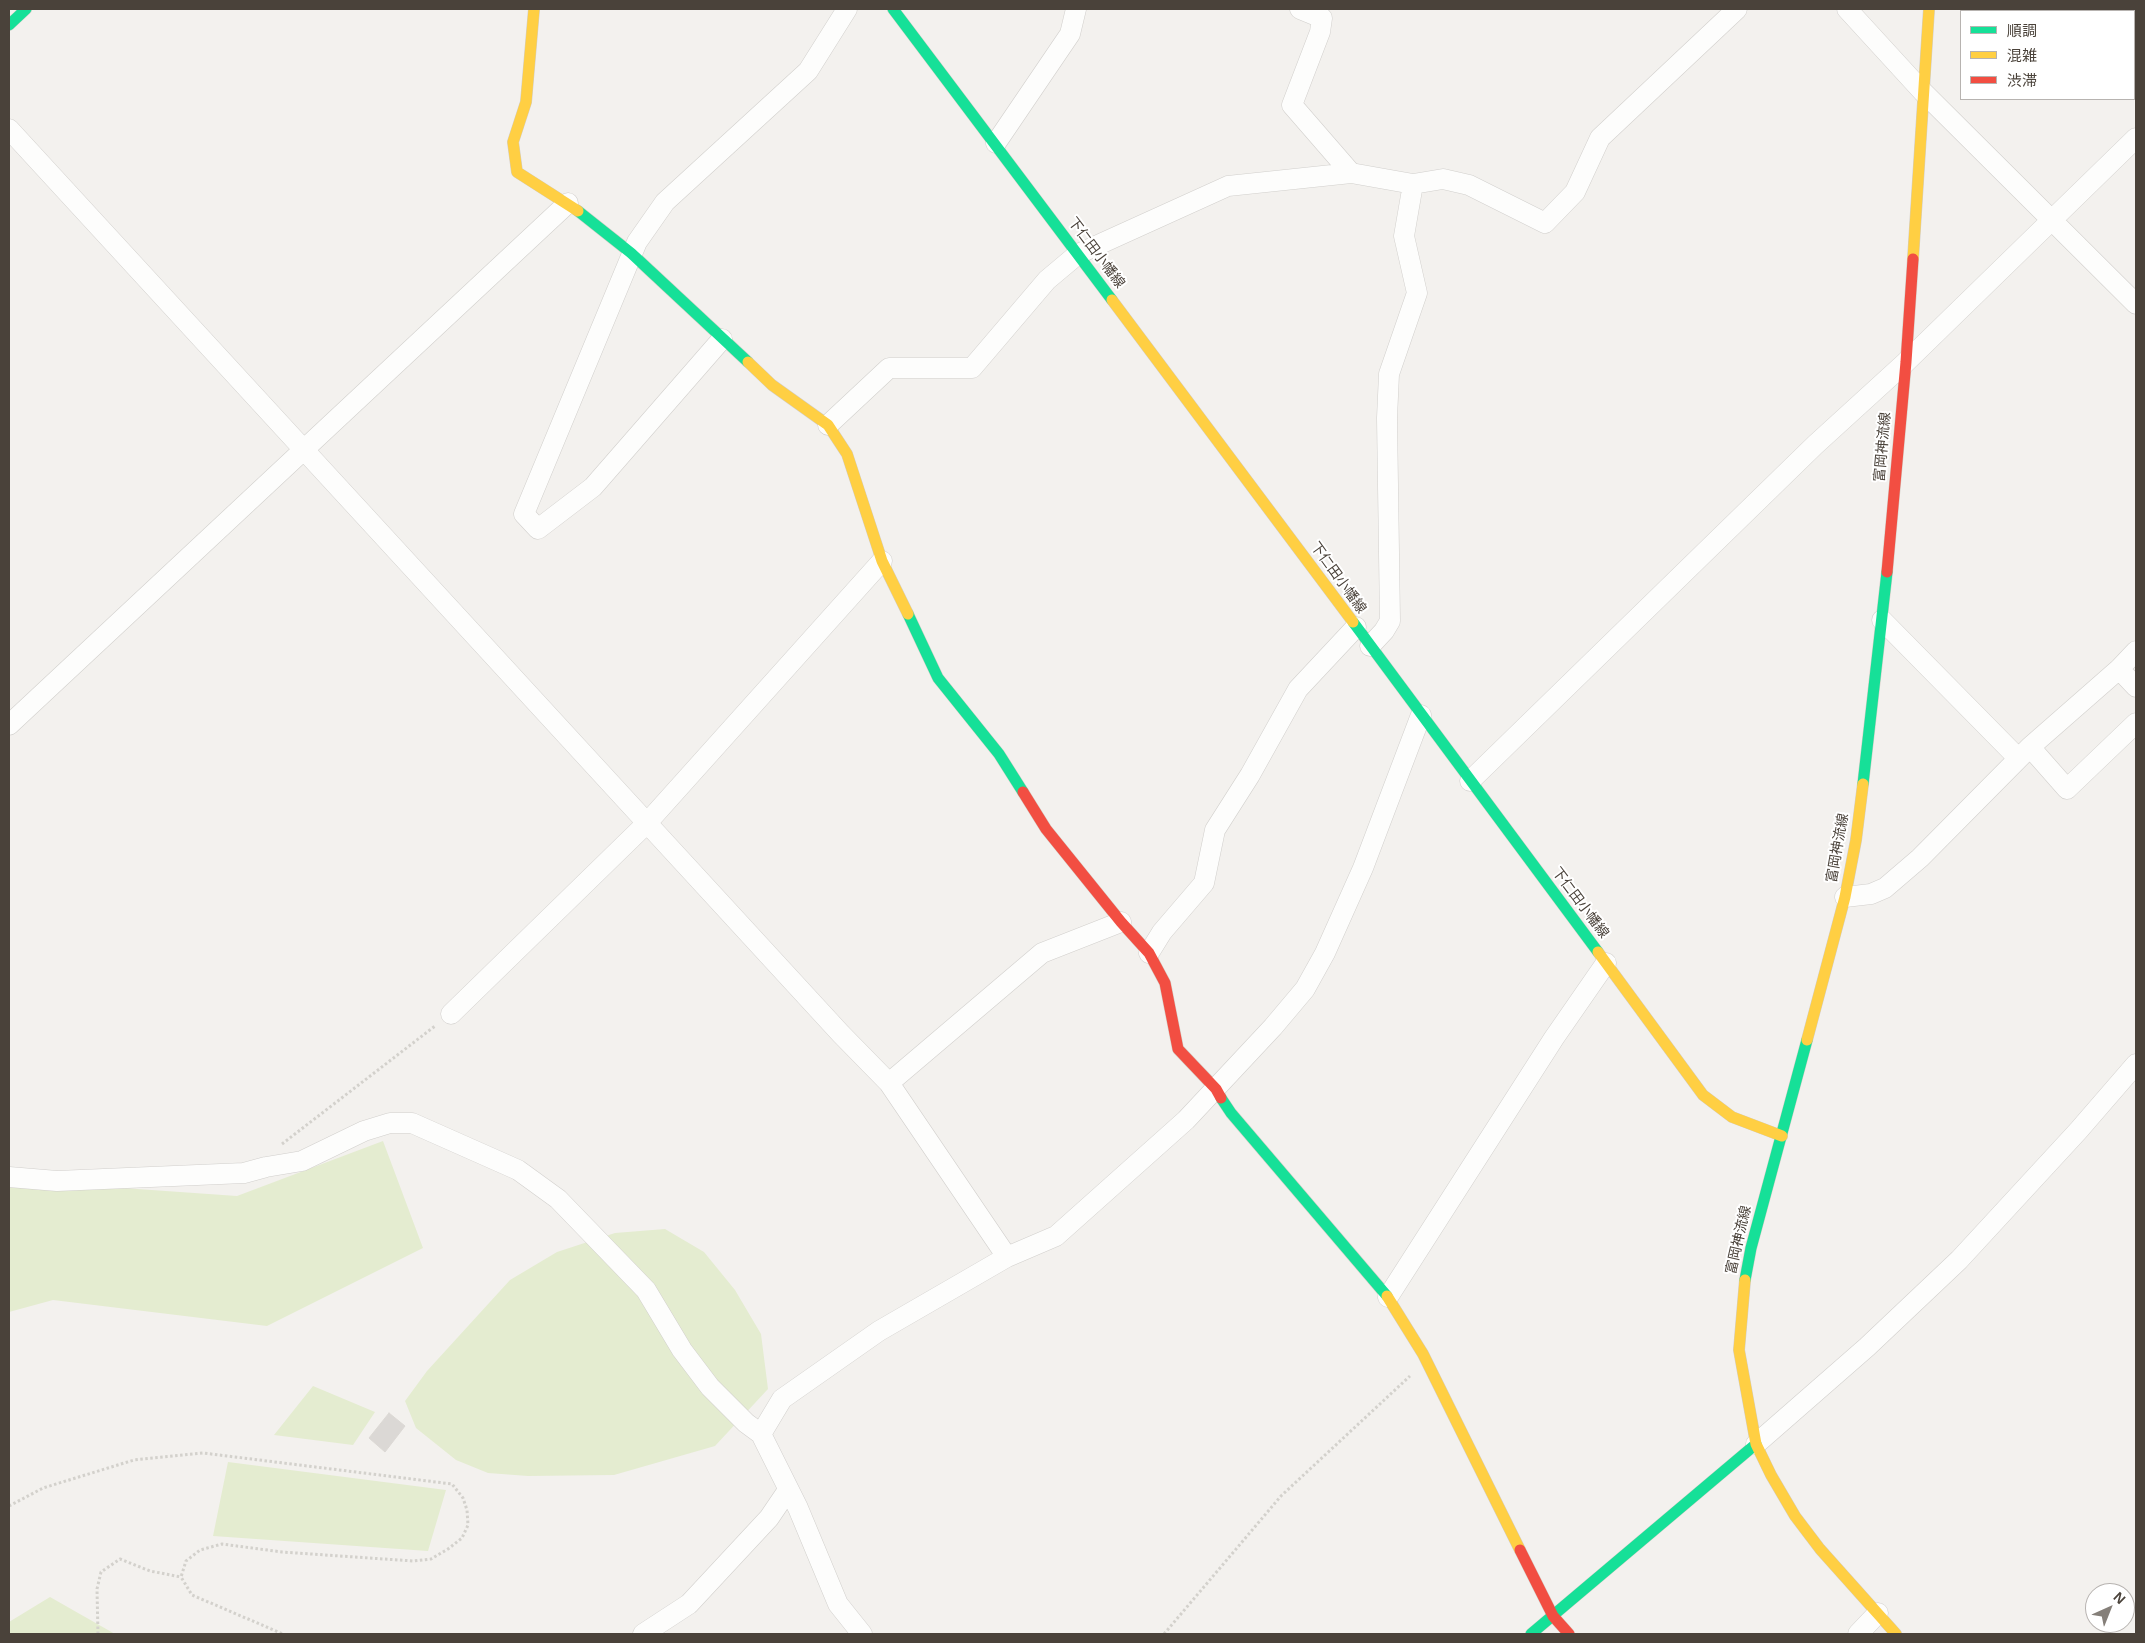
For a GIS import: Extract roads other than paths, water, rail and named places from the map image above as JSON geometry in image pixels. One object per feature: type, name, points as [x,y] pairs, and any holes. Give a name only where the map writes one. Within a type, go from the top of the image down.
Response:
[{"type":"main road","points":[[9,25],[26,9]]},
{"type":"main road","points":[[534,9],[526,102],[513,142],[517,172],[568,203],[631,253],[772,385],[828,425],[847,454],[882,561],[938,678],[999,754],[1046,829],[1121,922],[1150,953],[1165,983],[1178,1049],[1216,1089],[1230,1113],[1388,1297],[1427,1361],[1553,1616],[1570,1634]]},
{"type":"main road","name":"下仁田小幡線","points":[[893,9],[1218,439],[1679,1064],[1704,1095],[1732,1117],[1782,1136]]},
{"type":"main road","name":"富岡神流線","points":[[1896,1634],[1820,1548],[1795,1516],[1771,1475],[1756,1444],[1739,1350],[1740,1321],[1751,1248],[1845,897],[1856,840],[1882,620],[1906,362],[1929,9]]},
{"type":"main road","points":[[1531,1634],[1756,1444]]},
{"type":"street","points":[[722,339],[593,487],[538,529],[524,514],[631,253],[665,202],[808,71],[847,9]]},
{"type":"street","points":[[996,143],[1070,34],[1076,9]]},
{"type":"street","points":[[1300,9],[1322,18],[1320,32],[1292,105],[1351,173]]},
{"type":"street","points":[[828,425],[889,368],[972,368],[1047,280],[1078,254],[1228,186],[1351,173],[1413,184],[1443,179],[1469,185],[1545,223],[1575,192],[1600,138],[1737,9]]},
{"type":"street","points":[[1848,9],[1923,92],[2136,304]]},
{"type":"street","points":[[9,129],[835,1027],[889,1083],[1007,1257]]},
{"type":"street","points":[[1470,781],[1815,445],[1906,362],[2136,138]]},
{"type":"street","points":[[1370,646],[1384,631],[1390,621],[1388,374],[1417,294],[1404,236],[1413,184]]},
{"type":"street","points":[[9,725],[568,203]]},
{"type":"street","points":[[451,1014],[648,823],[882,561]]},
{"type":"street","points":[[1882,620],[2024,753],[2067,789],[2136,723]]},
{"type":"street","points":[[1150,953],[1162,932],[1204,883],[1215,830],[1250,775],[1298,689],[1356,627]]},
{"type":"street","points":[[1845,897],[1870,894],[1885,888],[1920,858],[2024,753],[2119,669],[2136,651]]},
{"type":"street","points":[[2119,669],[2136,687]]},
{"type":"street","points":[[761,1434],[782,1399],[879,1331],[1007,1257],[1056,1236],[1186,1120],[1273,1027],[1299,996],[1321,960],[1362,868],[1421,715]]},
{"type":"street","points":[[889,1083],[1042,953],[1121,922]]},
{"type":"street","points":[[1388,1297],[1554,1038],[1606,963]]},
{"type":"street","points":[[1756,1444],[1867,1347],[1959,1260],[2078,1131],[2136,1064]]},
{"type":"street","points":[[9,1177],[57,1181],[244,1173],[302,1161],[364,1131],[390,1123],[412,1123],[518,1170],[558,1199],[646,1290],[682,1350],[710,1387],[746,1423],[761,1434],[838,1604],[862,1634]]},
{"type":"street","points":[[644,1634],[689,1604],[769,1518],[788,1490]]},
{"type":"street","points":[[1858,1634],[1878,1613]]}]
